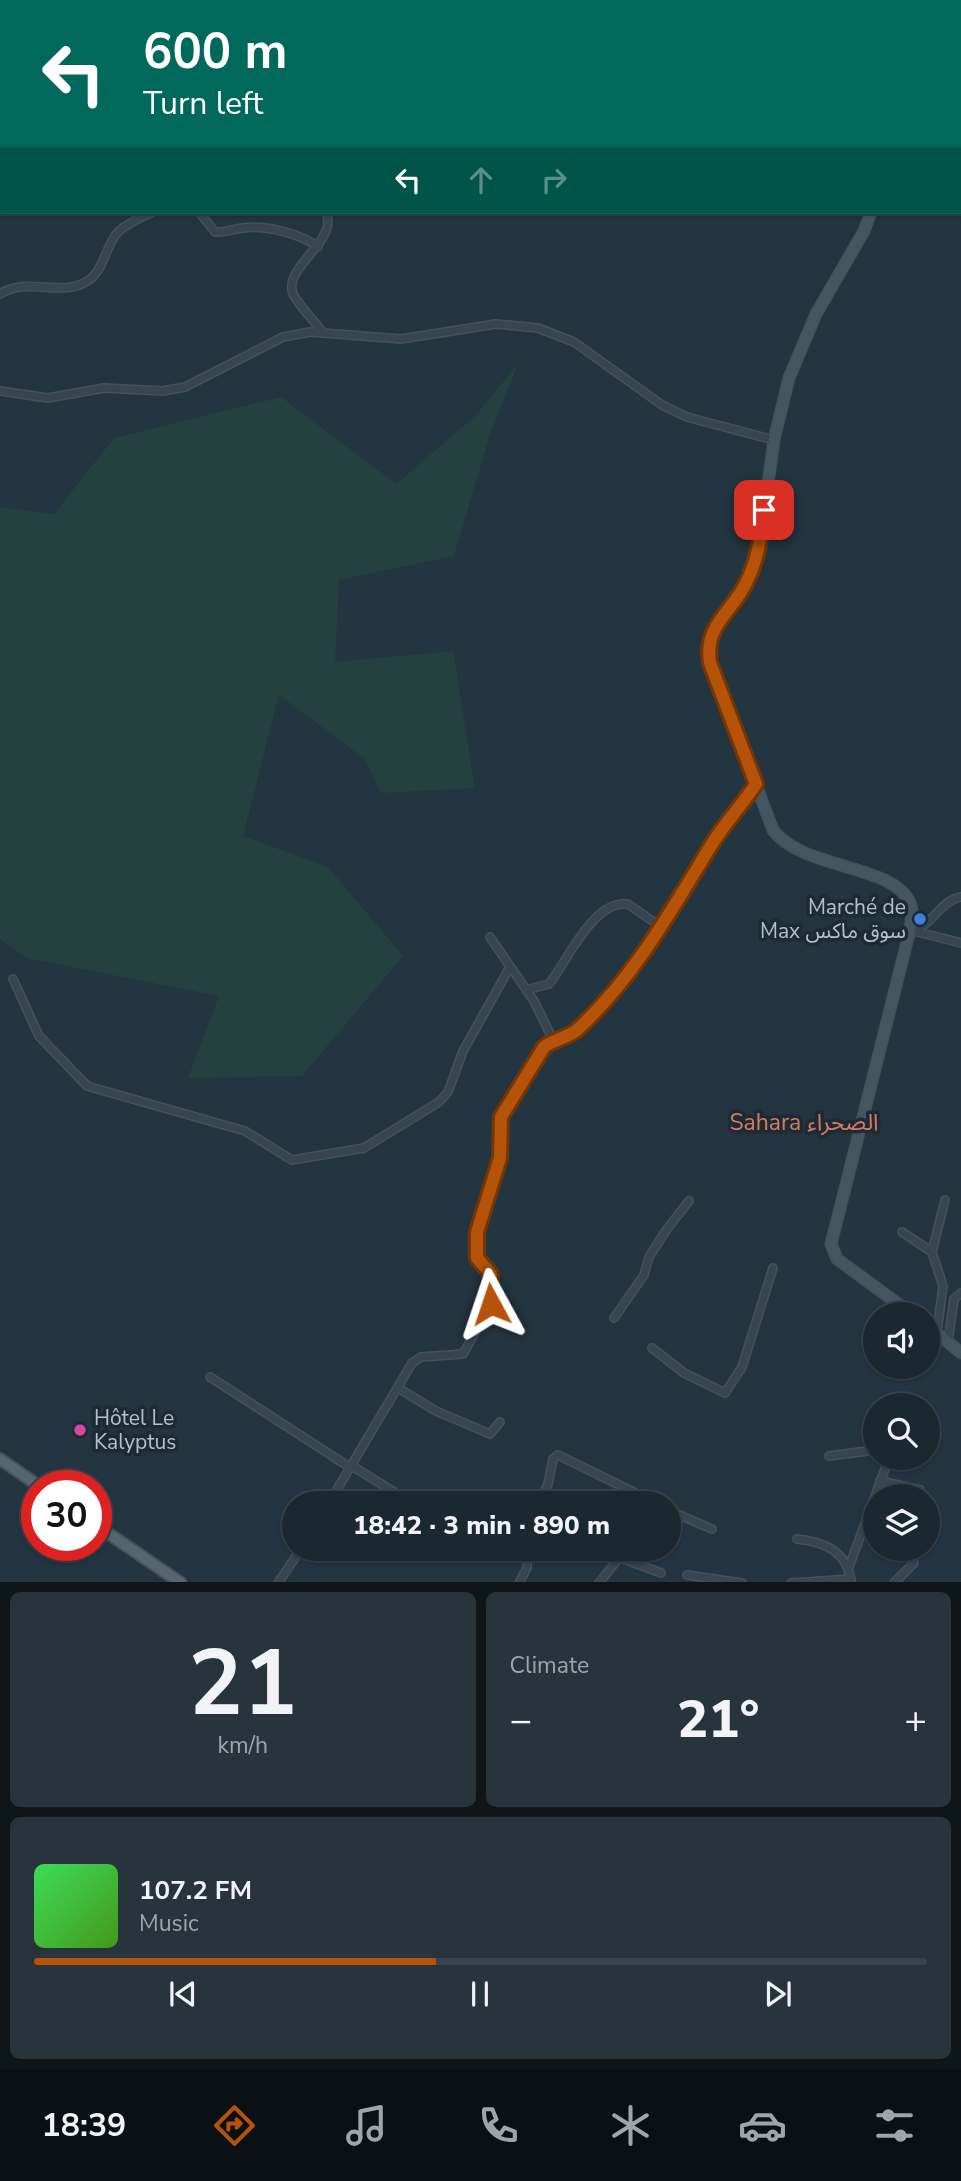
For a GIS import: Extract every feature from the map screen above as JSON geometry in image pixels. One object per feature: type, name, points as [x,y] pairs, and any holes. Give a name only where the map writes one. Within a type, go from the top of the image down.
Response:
[{"type":"main road","points":[[870,214],[864,231],[802,344],[789,378],[774,440],[758,556],[744,587],[713,630],[707,645],[710,663],[756,784],[774,830],[782,842],[802,852],[895,884],[910,903],[910,930],[831,1244],[837,1259],[896,1302]]},
{"type":"main road","points":[[940,1336],[961,1353]]},
{"type":"main road","points":[[0,1459],[21,1474]]},
{"type":"main road","points":[[112,1536],[180,1582]]},
{"type":"street","points":[[0,294],[30,285],[68,289],[86,282],[99,270],[121,229],[148,214]]},
{"type":"street","points":[[201,214],[215,232],[227,233],[242,228],[275,231],[301,237],[318,247]]},
{"type":"street","points":[[323,333],[293,293],[292,283],[295,274],[318,247],[329,224],[327,214]]},
{"type":"street","points":[[0,391],[48,398],[103,388],[163,391],[185,387],[283,337],[310,332],[401,339],[496,324],[538,328],[574,342],[662,405],[687,417],[774,440]]},
{"type":"street","points":[[337,1491],[416,1358],[463,1354],[491,1304],[491,1274],[477,1258],[477,1232],[500,1158],[501,1117],[528,1071],[553,1040],[570,1035],[605,1002],[661,927],[719,833],[756,784]]},
{"type":"street","points":[[910,930],[922,928],[941,908],[961,897]]},
{"type":"street","points":[[526,990],[549,984],[587,925],[610,906],[628,904],[661,927]]},
{"type":"street","points":[[910,930],[961,943]]},
{"type":"street","points":[[490,937],[526,990],[553,1040]]},
{"type":"street","points":[[13,979],[39,1036],[86,1086],[245,1131],[292,1160],[364,1148],[439,1102],[447,1092],[463,1051],[510,967]]},
{"type":"street","points":[[939,1302],[943,1286],[932,1252],[945,1200]]},
{"type":"street","points":[[614,1318],[644,1275],[649,1257],[689,1201]]},
{"type":"street","points":[[902,1232],[932,1252]]},
{"type":"street","points":[[652,1348],[684,1373],[725,1393],[742,1367],[773,1268]]},
{"type":"street","points":[[948,1342],[954,1299],[961,1293]]},
{"type":"street","points":[[210,1377],[392,1491]]},
{"type":"street","points":[[398,1388],[436,1411],[490,1434],[500,1422]]},
{"type":"street","points":[[829,1456],[863,1452]]},
{"type":"street","points":[[545,1491],[553,1459],[558,1455],[632,1491]]},
{"type":"street","points":[[821,1582],[851,1581],[849,1567],[884,1470]]},
{"type":"street","points":[[880,1480],[896,1484]]},
{"type":"street","points":[[681,1516],[712,1529]]},
{"type":"street","points":[[797,1539],[828,1545],[849,1567]]},
{"type":"street","points":[[279,1582],[293,1561]]},
{"type":"street","points":[[520,1582],[527,1568],[527,1561]]},
{"type":"street","points":[[599,1582],[618,1561]]},
{"type":"street","points":[[629,1561],[661,1573]]},
{"type":"street","points":[[895,1582],[914,1563]]},
{"type":"street","points":[[687,1575],[735,1582]]},
{"type":"green space","points":[[518,364],[489,437],[454,556],[339,580],[335,662],[453,651],[475,788],[381,793],[365,759],[279,695],[243,836],[328,867],[403,956],[302,1076],[188,1078],[219,996],[27,958],[0,939],[0,507],[54,514],[114,438],[281,397],[396,484],[474,417]]},
{"type":"place","name":"Marché de Max سوق ماكس","points":[[920,919]]},
{"type":"place","name":"Hôtel Le Kalyptus","points":[[80,1430]]},
{"type":"district","name":"Sahara الصحراء","points":[[804,1122]]},
{"type":"route","points":[[491,1304],[491,1274],[477,1258],[476,1246],[477,1232],[500,1158],[501,1117],[544,1047],[553,1040],[577,1030],[605,1002],[676,907],[712,843],[756,784],[710,663],[707,645],[713,630],[744,587],[758,556],[764,510]]}]
